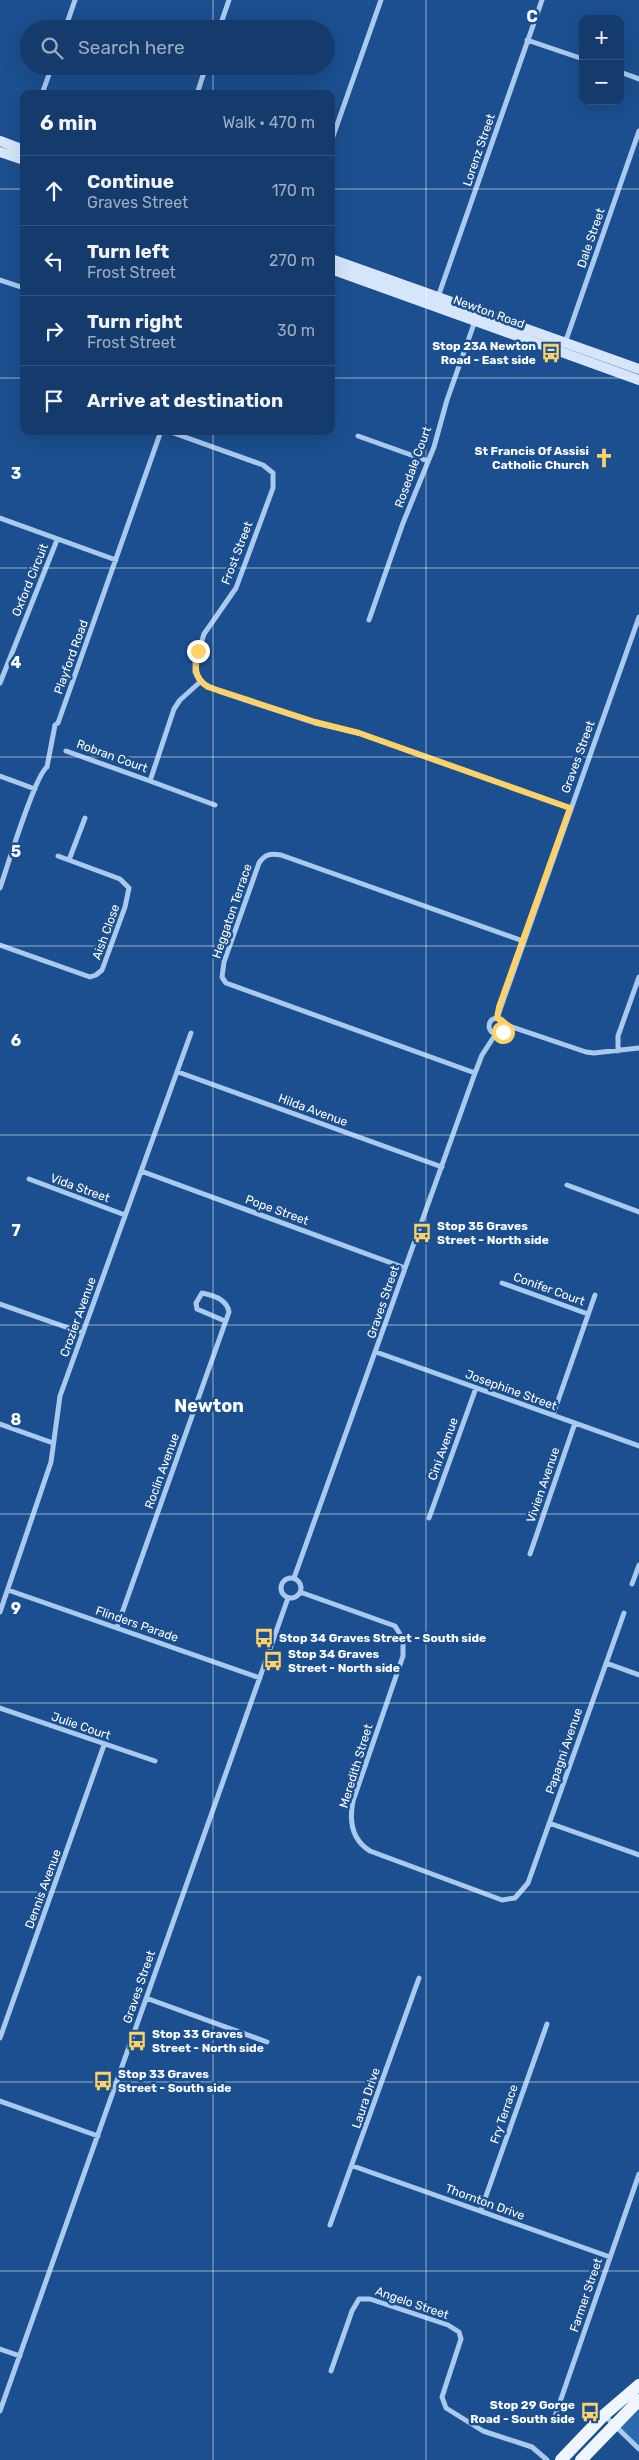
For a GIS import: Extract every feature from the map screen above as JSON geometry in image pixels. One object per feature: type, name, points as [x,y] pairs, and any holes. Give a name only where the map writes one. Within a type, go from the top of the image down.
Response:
[{"type":"main road","points":[[0,141],[20,151]]},
{"type":"main road","points":[[0,152],[20,153]]},
{"type":"main road","name":"Newton Road","points":[[335,261],[437,301],[563,347],[639,380]]},
{"type":"main road","name":"Newton Road","points":[[335,270],[437,301],[475,320],[639,369]]},
{"type":"main road","points":[[561,2460],[604,2415],[639,2385]]},
{"type":"main road","points":[[581,2460],[639,2400]]},
{"type":"street","points":[[68,20],[75,0]]},
{"type":"street","points":[[222,20],[229,0]]},
{"type":"street","points":[[335,131],[381,0]]},
{"type":"street","name":"Lorenz Street","points":[[437,301],[542,0]]},
{"type":"street","points":[[527,40],[579,58]]},
{"type":"street","points":[[624,73],[639,79]]},
{"type":"street","points":[[43,90],[49,75]]},
{"type":"street","points":[[198,90],[203,75]]},
{"type":"street","name":"Dale Street","points":[[563,347],[639,131]]},
{"type":"street","points":[[0,280],[20,287]]},
{"type":"street","name":"Rosedale Court","points":[[368,620],[428,461],[475,320]]},
{"type":"street","name":"Playford Road","points":[[0,888],[35,789],[43,770],[47,767],[55,725],[58,723],[160,435]]},
{"type":"street","name":"Frost Street","points":[[179,435],[263,465],[273,473],[273,488],[236,588],[204,634],[195,672],[200,682]]},
{"type":"street","points":[[358,436],[428,461]]},
{"type":"street","name":"Oxford Circuit","points":[[0,518],[116,560]]},
{"type":"street","name":"Oxford Circuit","points":[[0,683],[57,540]]},
{"type":"street","name":"Graves Street","points":[[497,1018],[639,617]]},
{"type":"street","points":[[200,682],[221,692],[315,722],[359,733],[570,808]]},
{"type":"street","name":"Robran Court","points":[[150,781],[174,709],[180,700],[200,682]]},
{"type":"street","name":"Robran Court","points":[[66,751],[215,805]]},
{"type":"street","points":[[0,776],[35,789]]},
{"type":"street","points":[[69,860],[85,818]]},
{"type":"street","name":"Heggaton Terrace","points":[[475,1073],[226,982],[222,977],[224,962],[259,863],[264,856],[270,854],[281,855],[523,941]]},
{"type":"street","name":"Aish Close","points":[[0,945],[90,977],[102,970],[125,907],[129,888],[120,879],[58,856]]},
{"type":"street","points":[[618,1050],[618,1036],[639,977]]},
{"type":"street","points":[[506,1025],[503,1032],[495,1034],[491,1032],[489,1026],[491,1020],[497,1018],[504,1020],[506,1025],[586,1052],[594,1053],[639,1048]]},
{"type":"street","name":"Crozier Avenue","points":[[0,1612],[51,1462],[60,1396],[191,1033]]},
{"type":"street","name":"Graves Street","points":[[294,1578],[475,1073],[482,1055],[495,1034]]},
{"type":"street","name":"Hilda Avenue","points":[[178,1072],[442,1167]]},
{"type":"street","name":"Pope Street","points":[[141,1171],[405,1268]]},
{"type":"street","name":"Vida Street","points":[[29,1179],[125,1215]]},
{"type":"street","points":[[567,1185],[639,1212]]},
{"type":"street","name":"Conifer Court","points":[[502,1283],[588,1314]]},
{"type":"street","points":[[202,1293],[216,1297],[228,1306],[225,1321],[197,1309],[196,1303],[202,1293]]},
{"type":"street","name":"Conifer Court","points":[[553,1415],[595,1296]]},
{"type":"street","points":[[0,1304],[82,1333]]},
{"type":"street","name":"Roclin Avenue","points":[[117,1627],[225,1321]]},
{"type":"street","name":"Josephine Street","points":[[376,1352],[639,1446]]},
{"type":"street","name":"Cini Avenue","points":[[429,1518],[476,1388]]},
{"type":"street","name":"Vivien Avenue","points":[[530,1554],[575,1423]]},
{"type":"street","points":[[0,1424],[53,1443]]},
{"type":"street","points":[[632,1584],[639,1565]]},
{"type":"street","points":[[294,1578],[301,1585],[300,1592],[296,1597],[288,1598],[282,1593],[281,1586],[284,1580],[294,1578]]},
{"type":"street","name":"Flinders Parade","points":[[8,1590],[260,1678]]},
{"type":"street","name":"Meredith Street","points":[[300,1592],[395,1626],[403,1639],[403,1656],[353,1801],[351,1820],[356,1838],[370,1851],[492,1897],[508,1900],[520,1894]]},
{"type":"street","name":"Graves Street","points":[[0,2411],[288,1598]]},
{"type":"street","name":"Papagni Avenue","points":[[520,1894],[528,1883],[624,1613]]},
{"type":"street","points":[[606,1663],[639,1675]]},
{"type":"street","name":"Julie Court","points":[[0,1708],[104,1746],[155,1761]]},
{"type":"street","name":"Dennis Avenue","points":[[0,2038],[104,1746]]},
{"type":"street","points":[[550,1823],[639,1855]]},
{"type":"street","name":"Laura Drive","points":[[330,2225],[353,2166],[419,1978]]},
{"type":"street","points":[[146,1998],[267,2042]]},
{"type":"street","name":"Fry Terrace","points":[[481,2210],[547,2024]]},
{"type":"street","points":[[0,2101],[98,2136]]},
{"type":"street","name":"Thornton Drive","points":[[353,2166],[610,2257]]},
{"type":"street","name":"Farmer Street","points":[[553,2422],[639,2174]]},
{"type":"street","name":"Angelo Street","points":[[331,2371],[352,2311],[359,2299],[370,2299],[448,2325],[459,2332],[461,2339],[442,2397],[446,2408],[483,2431],[532,2448],[548,2460]]},
{"type":"street","points":[[0,2349],[20,2356]]},
{"type":"street","points":[[604,2415],[639,2450]]},
{"type":"shaded area","points":[[639,2400],[639,2449],[614,2424]]},
{"type":"place","name":"Stop 23A Newton Road - East side","points":[[551,353]]},
{"type":"place","name":"St Francis Of Assisi Catholic Church","points":[[604,458]]},
{"type":"place","name":"Stop 35 Graves Street - North side","points":[[422,1233]]},
{"type":"place","name":"Stop 34 Graves Street - South side","points":[[264,1638]]},
{"type":"place","name":"Stop 34 Graves Street - North side","points":[[273,1661]]},
{"type":"place","name":"Stop 33 Graves Street - North side","points":[[137,2041]]},
{"type":"place","name":"Stop 33 Graves Street - South side","points":[[103,2081]]},
{"type":"place","name":"Stop 29 Gorge Road - South side","points":[[590,2412]]},
{"type":"district","name":"Newton","points":[[209,1406]]},
{"type":"route","points":[[198,651],[195,672],[200,682],[208,687],[315,722],[359,733],[570,808],[499,1007],[497,1018],[504,1020],[506,1025],[503,1032]]}]
